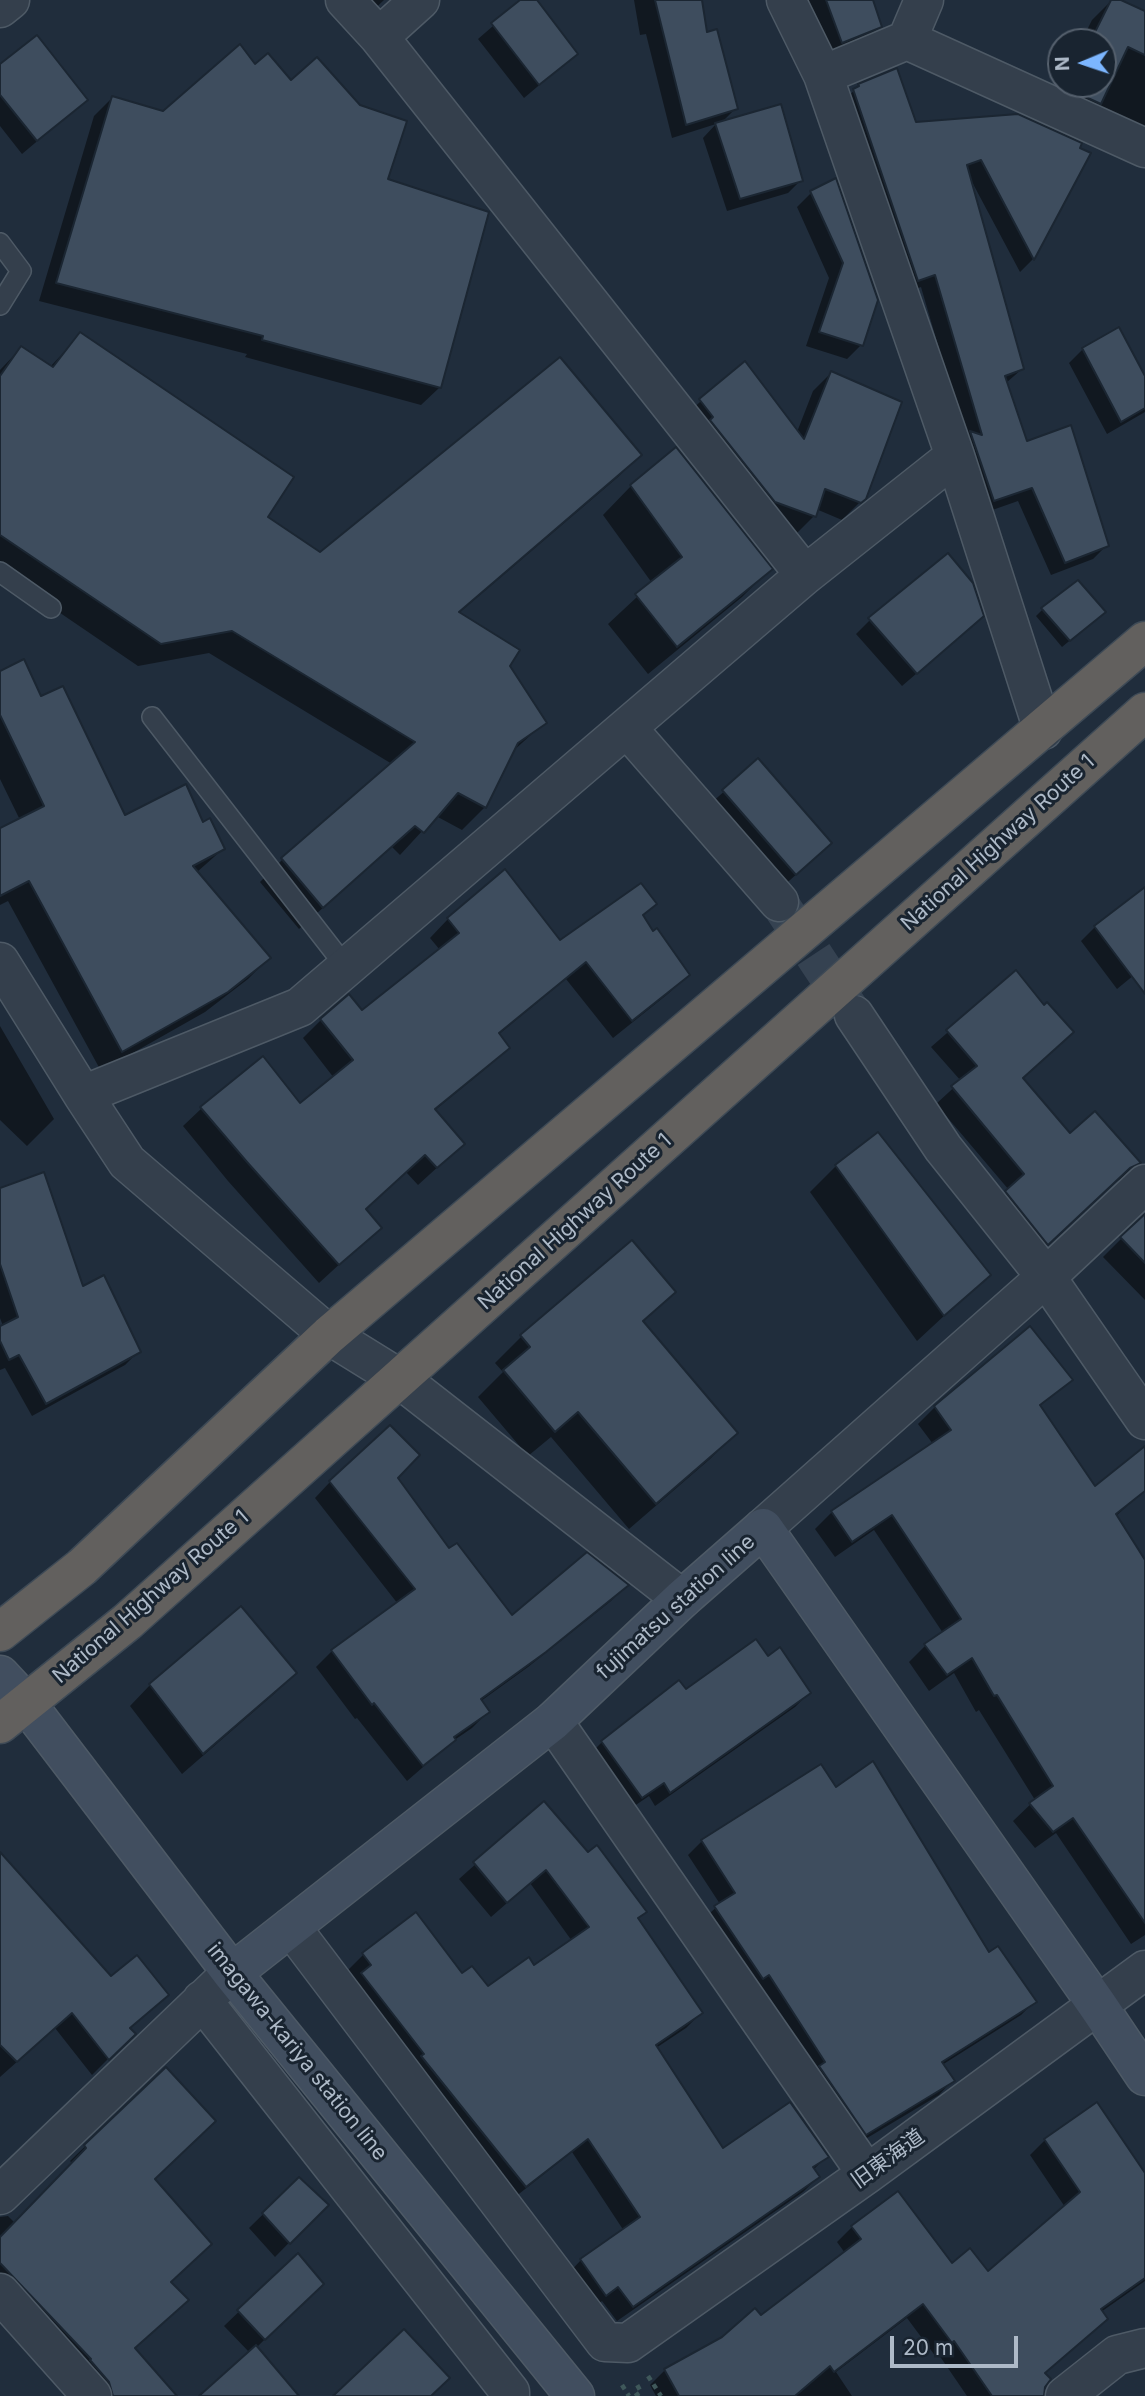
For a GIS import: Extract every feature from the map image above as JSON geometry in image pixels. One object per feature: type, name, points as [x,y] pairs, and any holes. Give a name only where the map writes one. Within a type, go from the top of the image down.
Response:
[{"type":"highway","points":[[0,1632],[82,1567],[329,1335],[1145,642]]},
{"type":"highway","name":"National Highway Route 1","points":[[13,1714],[127,1622],[1145,712]]},
{"type":"main road","name":"fujimatsu station line","points":[[232,1973],[553,1721],[682,1599],[763,1528],[1145,2076]]},
{"type":"main road","points":[[0,1675],[13,1714]]},
{"type":"main road","name":"imagawa-kariya station line","points":[[13,1714],[232,1973],[575,2396]]},
{"type":"street","points":[[0,8],[10,0]]},
{"type":"street","points":[[345,0],[379,37],[805,575]]},
{"type":"street","points":[[379,37],[420,0]]},
{"type":"street","points":[[786,0],[823,75],[955,456],[1043,730]]},
{"type":"street","points":[[823,75],[907,40],[924,0]]},
{"type":"street","points":[[907,40],[1145,148]]},
{"type":"street","points":[[83,1095],[300,1007],[805,575],[955,456]]},
{"type":"street","points":[[627,728],[779,902]]},
{"type":"street","points":[[0,962],[127,1162],[329,1335],[400,1379],[682,1599]]},
{"type":"street","points":[[854,1015],[943,1148],[1046,1277],[1145,1420]]},
{"type":"street","points":[[763,1528],[1046,1277],[1145,1184]]},
{"type":"street","points":[[553,1721],[867,2174]]},
{"type":"street","name":"旧東海道","points":[[291,1927],[605,2342],[628,2343],[867,2174],[1145,1970]]},
{"type":"street","points":[[0,2195],[232,1973]]},
{"type":"street","points":[[202,2000],[510,2392],[510,2396]]},
{"type":"street","points":[[0,2293],[92,2396]]},
{"type":"street","points":[[1065,2396],[1118,2355],[1145,2348]]},
{"type":"lane","points":[[0,243],[21,271],[0,305]]},
{"type":"lane","points":[[0,572],[51,608]]},
{"type":"lane","points":[[152,717],[346,967]]},
{"type":"building","points":[[520,0],[537,0],[578,54],[539,85],[491,23]]},
{"type":"building","points":[[655,0],[702,0],[707,32],[717,29],[738,109],[686,125]]},
{"type":"building","points":[[826,0],[873,0],[882,27],[842,43]]},
{"type":"building","points":[[1111,0],[1121,0],[1145,11],[1145,55],[1128,47],[1117,70],[1117,28],[1097,28]]},
{"type":"building","points":[[37,35],[88,100],[37,141],[0,95],[0,64]]},
{"type":"building","points":[[240,44],[255,64],[268,53],[291,80],[317,57],[360,105],[407,121],[388,179],[489,212],[441,388],[262,340],[263,336],[56,283],[112,96],[163,111]]},
{"type":"building","points":[[897,68],[916,122],[1018,114],[1082,143],[1080,148],[1091,153],[1034,260],[981,160],[967,165],[1024,369],[1005,376],[1027,441],[1071,425],[1109,546],[1065,563],[1032,488],[994,501],[970,431],[982,435],[935,275],[918,281],[853,89],[859,86],[858,84]]},
{"type":"building","points":[[1088,98],[1104,98],[1101,104]]},
{"type":"building","points":[[781,104],[803,181],[740,199],[715,123]]},
{"type":"building","points":[[836,178],[878,300],[863,346],[819,332],[843,263],[810,191]]},
{"type":"building","points":[[1119,327],[1145,376],[1145,408],[1121,422],[1082,348]]},
{"type":"building","points":[[80,332],[294,477],[268,517],[320,552],[560,357],[642,455],[459,612],[520,650],[510,666],[547,723],[518,743],[486,808],[458,793],[424,833],[415,826],[323,908],[281,858],[415,742],[232,631],[161,644],[0,535],[0,376],[21,346],[53,367]]},
{"type":"building","points":[[745,361],[804,439],[831,371],[902,402],[866,499],[861,503],[825,489],[816,517],[775,502],[710,420],[713,417],[699,399]]},
{"type":"building","points":[[676,447],[773,569],[677,647],[635,594],[682,557],[630,485]]},
{"type":"building","points":[[948,553],[973,583],[984,616],[917,674],[868,618]]},
{"type":"building","points":[[1078,580],[1106,612],[1070,641],[1041,608]]},
{"type":"building","points":[[24,659],[41,696],[63,686],[125,815],[186,784],[203,822],[210,818],[225,849],[193,866],[271,958],[228,992],[122,1052],[29,881],[0,896],[0,828],[44,806],[0,715],[0,671]]},
{"type":"building","points":[[758,758],[832,843],[796,875],[722,790]]},
{"type":"building","points":[[505,869],[560,940],[641,883],[657,904],[643,915],[653,931],[657,928],[690,975],[632,1021],[586,962],[499,1033],[510,1048],[435,1109],[465,1144],[437,1168],[425,1155],[366,1209],[382,1228],[339,1265],[200,1107],[263,1056],[300,1103],[353,1060],[320,1019],[349,994],[362,1010],[459,933],[447,918]]},
{"type":"building","points":[[1145,887],[1145,994],[1094,926]]},
{"type":"building","points":[[1016,970],[1044,1005],[1047,1002],[1074,1032],[1023,1078],[1070,1133],[1095,1111],[1141,1163],[1130,1168],[1048,1245],[1005,1191],[1024,1174],[951,1086],[977,1066],[946,1030]]},
{"type":"building","points":[[878,1132],[991,1275],[944,1316],[835,1165]]},
{"type":"building","points":[[44,1172],[83,1286],[104,1275],[141,1352],[46,1404],[19,1355],[9,1360],[0,1341],[0,1326],[18,1317],[0,1264],[0,1188]]},
{"type":"building","points":[[1145,1214],[1145,1263],[1120,1237]]},
{"type":"building","points":[[632,1240],[676,1292],[643,1321],[738,1433],[656,1504],[578,1412],[555,1432],[503,1370],[530,1347],[520,1335]]},
{"type":"building","points":[[1030,1326],[1073,1380],[1040,1405],[1095,1486],[1145,1446],[1145,1491],[1116,1514],[1145,1560],[1145,1923],[1073,1818],[1053,1832],[1029,1803],[1053,1786],[972,1658],[947,1675],[924,1644],[961,1619],[892,1515],[852,1542],[831,1511],[951,1430],[934,1406]]},
{"type":"building","points":[[390,1425],[420,1455],[398,1478],[449,1548],[457,1543],[512,1615],[587,1552],[629,1585],[546,1652],[481,1699],[490,1712],[454,1737],[456,1740],[423,1766],[331,1650],[415,1589],[329,1481]]},
{"type":"building","points":[[241,1606],[297,1673],[203,1754],[149,1684]]},
{"type":"building","points":[[756,1639],[768,1656],[780,1647],[811,1693],[670,1793],[664,1783],[642,1798],[601,1741],[679,1680],[686,1689]]},
{"type":"building","points":[[873,1761],[989,1952],[998,1946],[1037,2002],[942,2062],[955,2081],[866,2135],[819,2066],[825,2062],[769,1975],[763,1979],[714,1906],[735,1893],[701,1840],[821,1764],[836,1787]]},
{"type":"building","points":[[544,1801],[588,1852],[597,1845],[647,1912],[638,1918],[703,2013],[656,2045],[723,2148],[790,2102],[829,2157],[813,2167],[820,2177],[633,2307],[618,2287],[606,2296],[580,2259],[640,2217],[588,2139],[526,2187],[421,2056],[424,2054],[361,1973],[371,1965],[362,1953],[416,1912],[462,1973],[472,1966],[488,1986],[529,1957],[534,1965],[589,1927],[546,1870],[507,1903],[473,1862]]},
{"type":"building","points":[[0,1852],[111,1976],[137,1955],[169,1995],[130,2028],[136,2034],[109,2060],[72,2013],[17,2062],[0,2045]]},
{"type":"building","points":[[166,2067],[216,2121],[155,2179],[212,2244],[171,2282],[189,2300],[135,2348],[177,2396],[113,2396],[109,2382],[91,2359],[0,2263],[0,2237],[86,2148],[84,2145]]},
{"type":"building","points":[[1097,2102],[1145,2173],[1145,2278],[1101,2309],[1108,2319],[1045,2373],[1051,2379],[1045,2387],[1044,2396],[992,2396],[954,2341],[952,2343],[923,2304],[834,2372],[830,2366],[795,2396],[679,2396],[664,2369],[722,2337],[755,2308],[761,2315],[861,2239],[851,2226],[898,2191],[952,2263],[970,2248],[988,2271],[1080,2192],[1044,2139]]},
{"type":"building","points":[[299,2177],[329,2205],[290,2244],[262,2213]]},
{"type":"building","points":[[298,2253],[324,2284],[265,2340],[237,2310]]},
{"type":"building","points":[[404,2329],[450,2378],[431,2396],[333,2396]]},
{"type":"building","points":[[256,2345],[299,2396],[199,2396]]},
{"type":"tunnel","points":[[782,907],[853,1014]]}]
